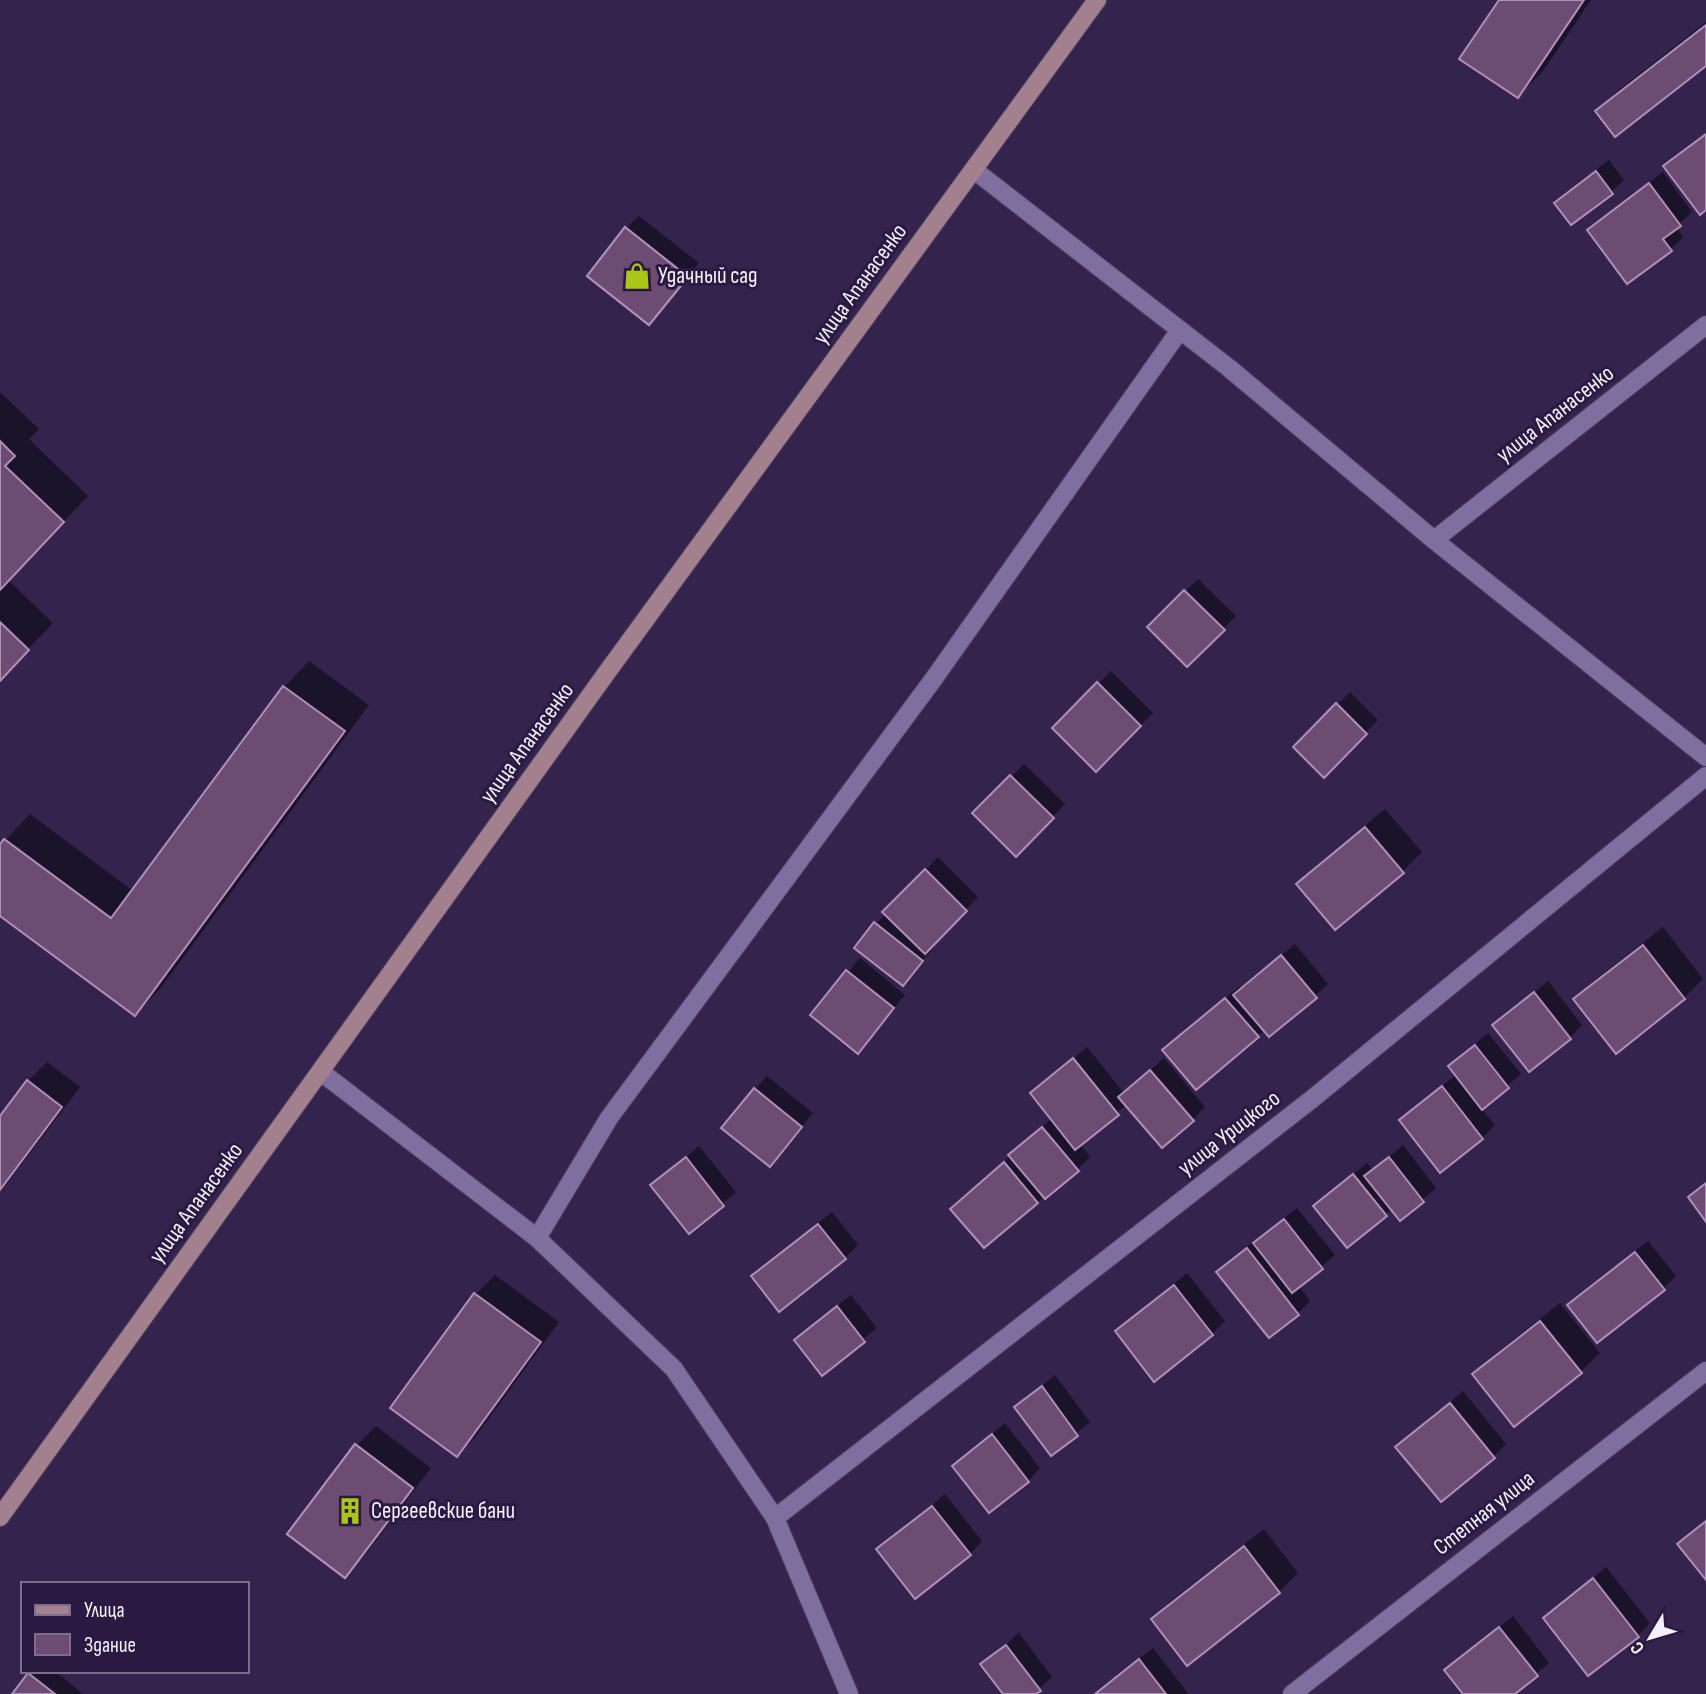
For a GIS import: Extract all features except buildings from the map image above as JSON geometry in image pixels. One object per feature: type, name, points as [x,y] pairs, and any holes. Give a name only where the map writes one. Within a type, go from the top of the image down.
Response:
[{"type":"main road","name":"улица Апанасенко","points":[[0,1517],[605,675],[1097,0]]},
{"type":"street","points":[[974,170],[1229,368],[1434,540],[1706,757]]},
{"type":"street","name":"улица Апанасенко","points":[[1434,540],[1706,325]]},
{"type":"street","points":[[537,1238],[608,1118],[935,677],[1180,330]]},
{"type":"street","name":"улица Урицкого","points":[[775,1518],[1312,1100],[1706,776]]},
{"type":"street","points":[[321,1072],[537,1238],[674,1369],[775,1518],[849,1694]]},
{"type":"street","name":"Степная улица","points":[[1292,1694],[1706,1371]]},
{"type":"place","name":"Удачный сад","points":[[637,276]]},
{"type":"place","name":"Сергеевские бани","points":[[350,1511]]}]
